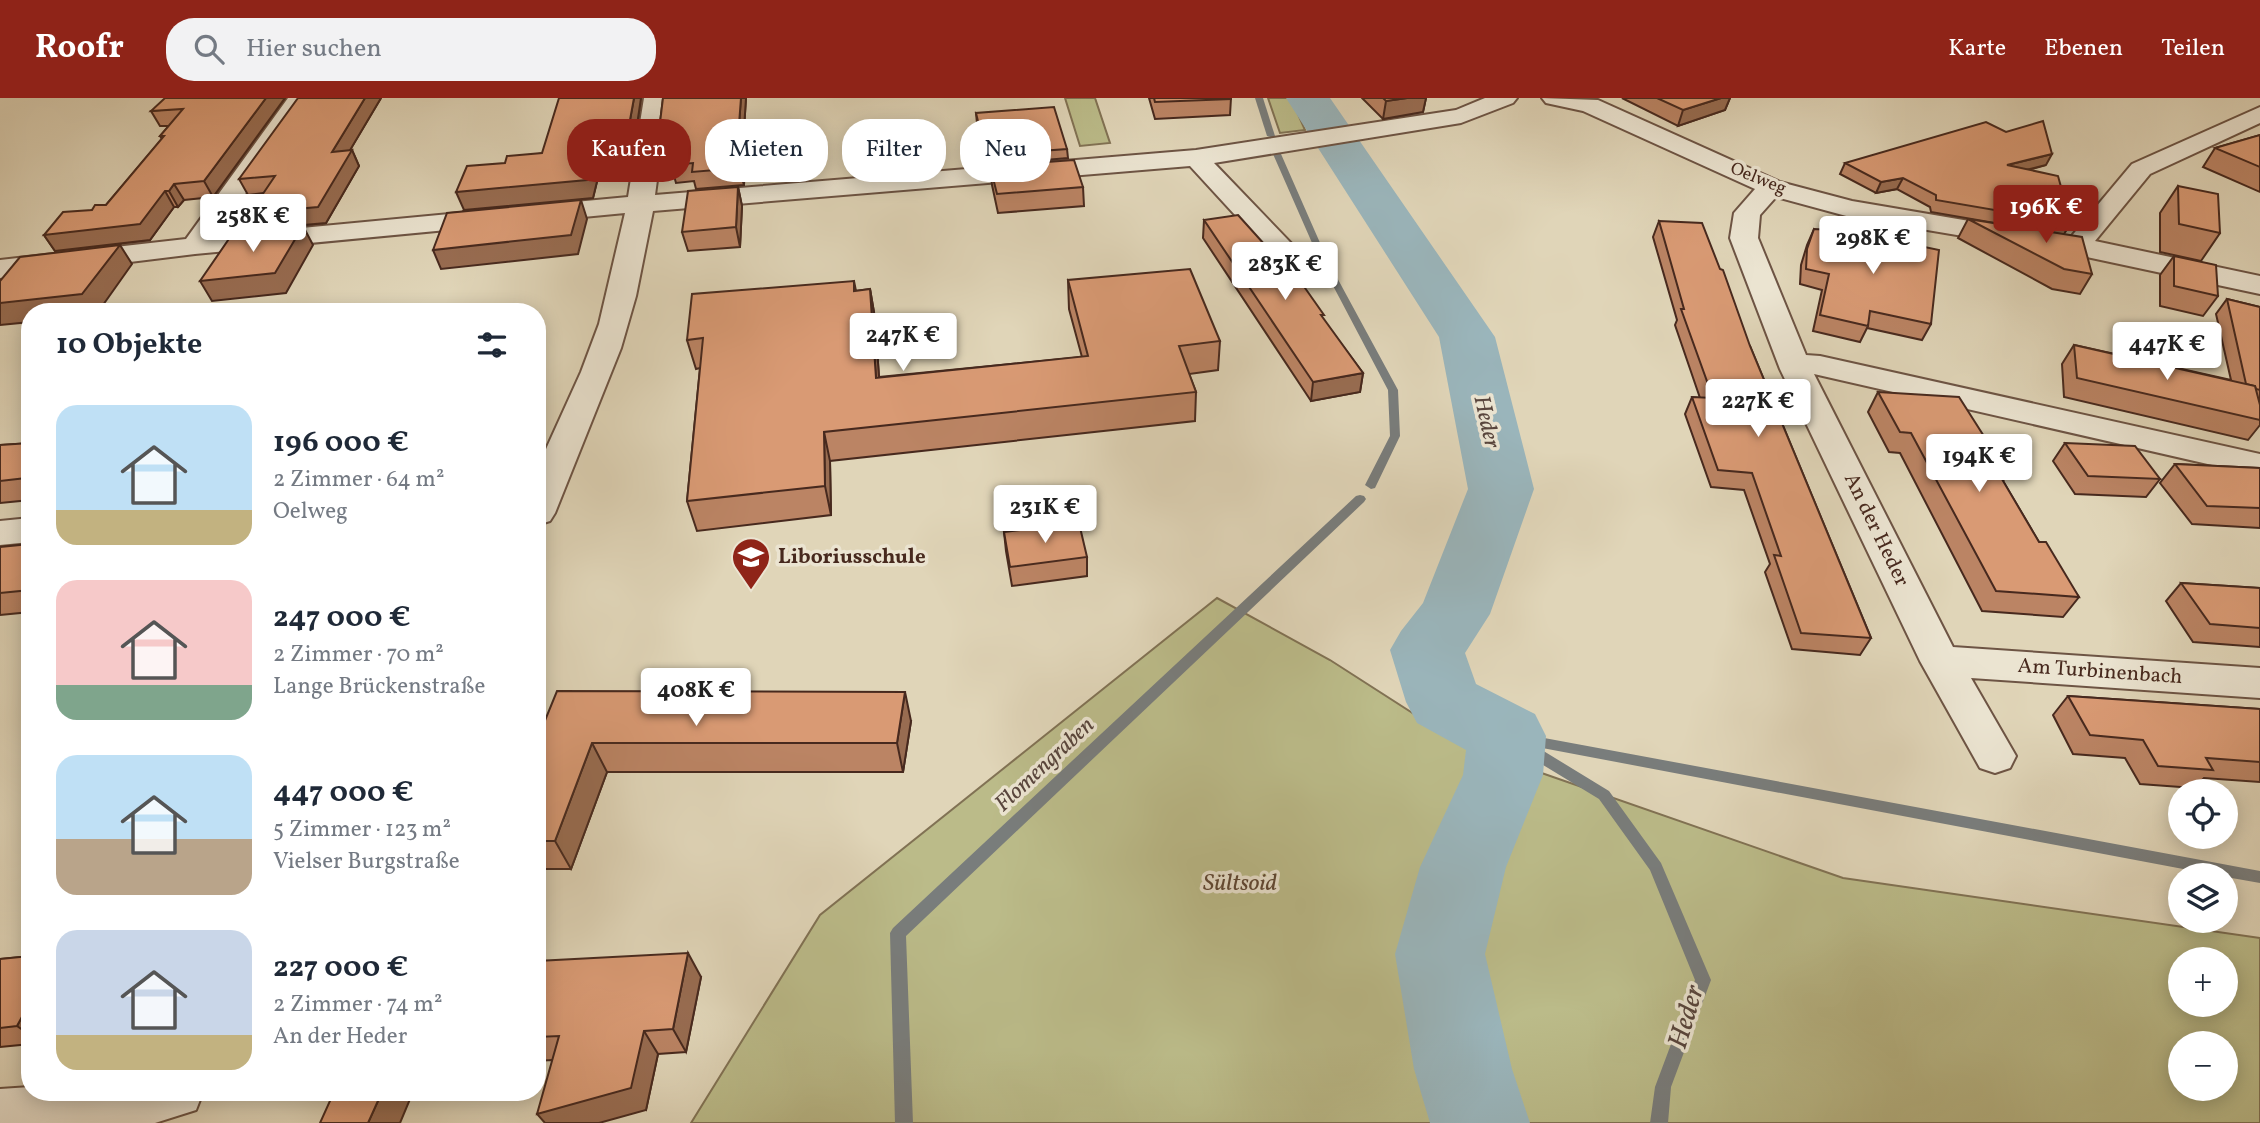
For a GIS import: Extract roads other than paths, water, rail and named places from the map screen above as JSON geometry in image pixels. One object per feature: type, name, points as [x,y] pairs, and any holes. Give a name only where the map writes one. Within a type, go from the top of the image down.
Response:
[{"type":"street","points":[[195,247],[300,98]]},
{"type":"street","points":[[546,471],[595,377],[614,323],[641,204],[656,98]]},
{"type":"street","points":[[2251,98],[2260,104]]},
{"type":"street","points":[[0,268],[641,204],[1196,158],[1461,116],[1528,100]]},
{"type":"street","name":"Oelweg","points":[[1528,100],[1597,101],[1771,187],[1874,214],[2082,248],[2260,285]]},
{"type":"street","points":[[2082,248],[2081,241],[2141,169],[2260,114]]},
{"type":"street","points":[[1196,158],[1302,271]]},
{"type":"street","name":"An der Heder","points":[[1771,187],[1747,213],[1744,238],[1794,364],[1940,661],[1995,756]]},
{"type":"street","points":[[1794,364],[1820,365],[2260,465]]},
{"type":"street","points":[[0,533],[21,531]]},
{"type":"street","name":"Am Turbinenbach","points":[[1940,661],[2260,683]]},
{"type":"street","points":[[0,1116],[95,1116],[146,1101]]},
{"type":"waterway","name":"Flomengraben","points":[[1259,98],[1271,136]]},
{"type":"waterway","name":"Heder","points":[[1308,98],[1467,337],[1501,489],[1454,614],[1427,650],[1444,702],[1507,736],[1503,775],[1463,867],[1440,954],[1463,1069],[1480,1123]]},
{"type":"waterway","name":"Flomengraben","points":[[1277,154],[1324,261],[1393,390],[1395,436],[1371,485]]},
{"type":"waterway","name":"Flomengraben","points":[[904,1123],[898,933],[1360,499]]},
{"type":"waterway","points":[[1507,736],[2260,877]]},
{"type":"waterway","name":"Heder","points":[[1513,739],[1604,795],[1656,867],[1703,980],[1663,1087],[1659,1123]]},
{"type":"place","name":"Liboriusschule","points":[[751,591]]},
{"type":"park label","name":"Sültsoid","points":[[1240,884]]}]
